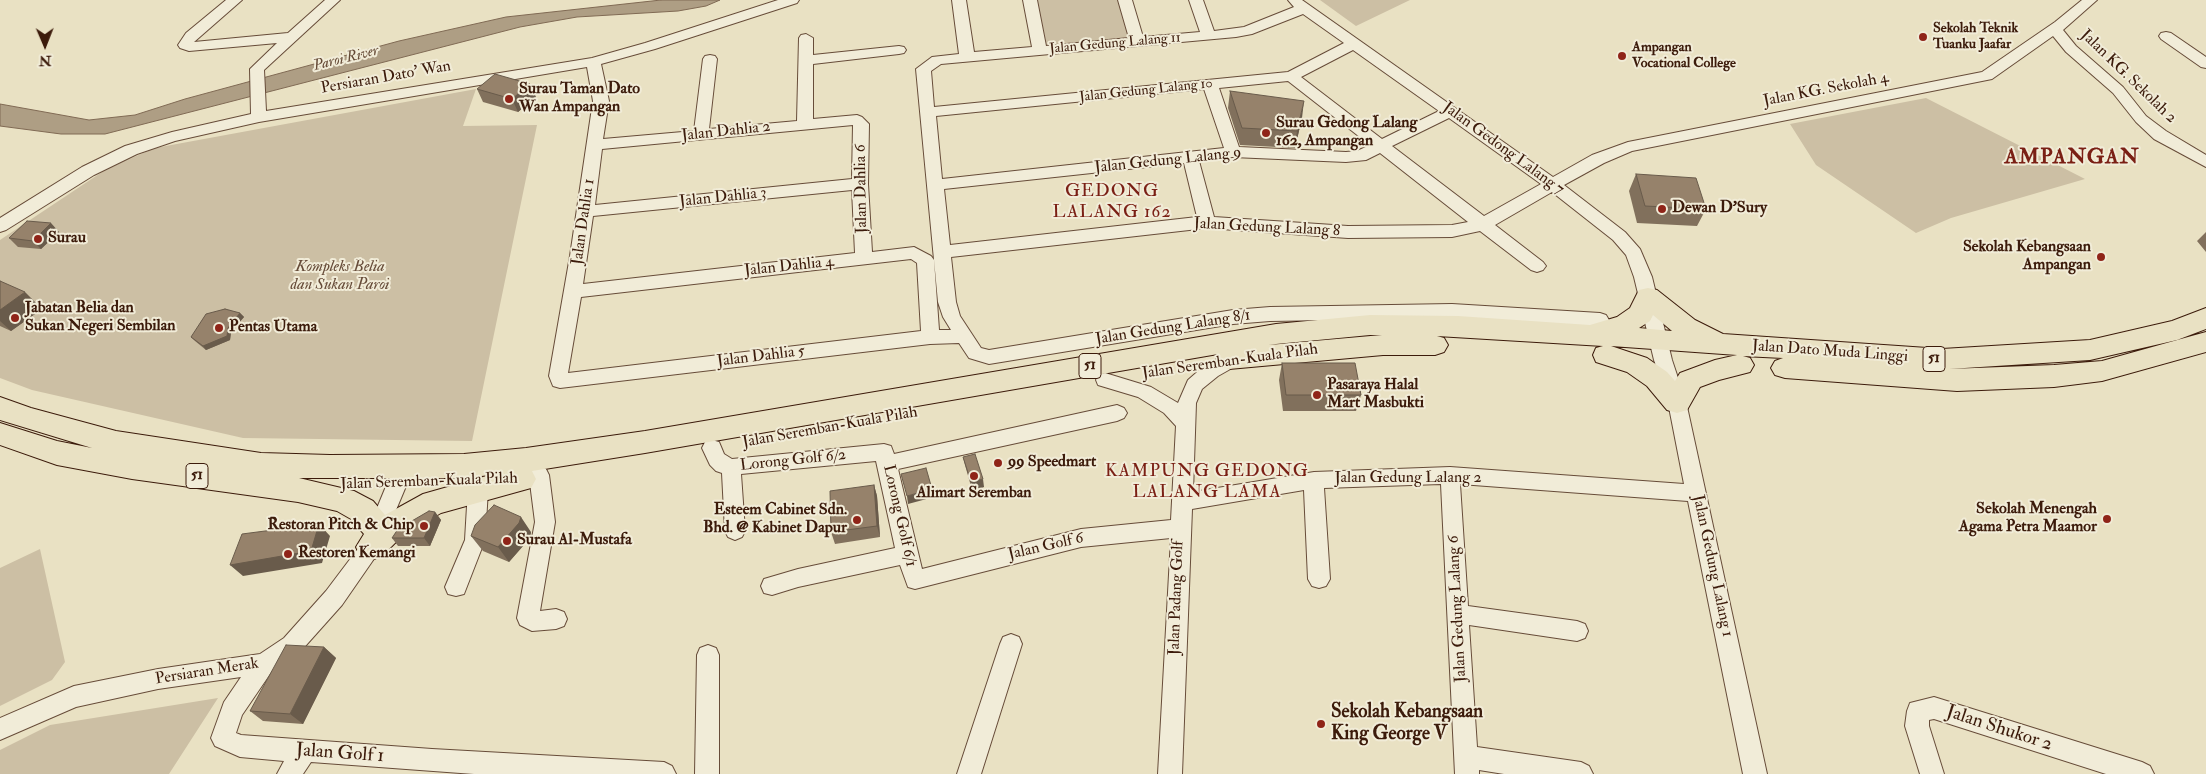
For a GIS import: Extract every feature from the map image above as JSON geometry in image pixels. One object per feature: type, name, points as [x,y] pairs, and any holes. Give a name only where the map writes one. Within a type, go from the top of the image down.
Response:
[{"type":"highway","points":[[1594,328],[1626,324],[1641,314],[1648,297],[1686,327],[1732,355],[1715,370],[1690,380],[1677,402],[1657,380],[1637,365],[1606,355]]},
{"type":"highway","name":"Jalan Dato Muda Linggi","points":[[1732,355],[1942,359],[2090,350],[2177,330],[2206,318]]},
{"type":"highway","name":"Jalan Seremban-Kuala Pilah","points":[[0,434],[57,453],[132,467],[226,479],[322,486],[586,451],[1273,324],[1594,328],[1661,350]]},
{"type":"highway","name":"Jalan Dato Muda Linggi","points":[[1661,350],[1732,355],[1957,380],[2054,376],[2102,371],[2206,342]]},
{"type":"highway","name":"Jalan Seremban-Kuala Pilah","points":[[0,408],[26,418],[116,443],[186,455],[261,465],[330,468],[458,484],[530,477],[833,429],[1235,358],[1392,345],[1458,345],[1606,355],[1661,350]]},
{"type":"highway","points":[[586,451],[584,456],[588,459],[642,452],[651,453],[656,457]]},
{"type":"highway","points":[[226,479],[298,490],[344,500],[362,510],[375,538],[433,503],[478,489],[530,477]]},
{"type":"street","points":[[235,0],[191,36],[185,45],[188,47],[292,37]]},
{"type":"street","points":[[259,117],[257,69],[333,0]]},
{"type":"street","name":"Persiaran Dato' Wan","points":[[0,226],[88,171],[131,150],[172,137],[259,117],[593,62],[650,46],[792,0]]},
{"type":"street","points":[[959,0],[967,57]]},
{"type":"street","points":[[1030,0],[1040,50]]},
{"type":"street","points":[[1125,0],[1137,41]]},
{"type":"street","points":[[1196,0],[1208,35]]},
{"type":"street","name":"Jalan KG. Sekolah 4","points":[[1553,185],[1598,159],[1628,147],[1987,76],[2054,30],[2090,0]]},
{"type":"street","name":"Jalan Gedung Lalang 11","points":[[923,68],[937,60],[1247,31],[1298,4]]},
{"type":"street","name":"Jalan Gedong Lalang 7","points":[[1298,4],[1356,42],[1553,185],[1619,236],[1634,253],[1648,297],[1661,350]]},
{"type":"street","name":"Jalan KG. Sekolah 2","points":[[2054,30],[2062,36],[2071,49],[2118,90],[2160,135],[2206,162]]},
{"type":"street","points":[[2166,36],[2206,64]]},
{"type":"street","points":[[805,124],[806,38]]},
{"type":"street","name":"Jalan Gedung Lalang 10","points":[[928,112],[1291,76],[1356,42]]},
{"type":"street","points":[[806,60],[899,50]]},
{"type":"street","points":[[701,134],[710,59]]},
{"type":"street","name":"Jalan Dahlia 1","points":[[560,380],[558,376],[574,290],[596,144],[600,101],[593,62]]},
{"type":"street","points":[[923,68],[947,302],[962,336]]},
{"type":"street","points":[[1291,76],[1537,266]]},
{"type":"street","points":[[1210,84],[1233,152]]},
{"type":"street","name":"Jalan Gedung Lalang 9","points":[[935,185],[1233,152],[1360,156],[1451,111]]},
{"type":"street","name":"Jalan Dahlia 2","points":[[596,144],[857,120]]},
{"type":"street","name":"Jalan Dahlia 6","points":[[857,120],[861,124],[860,184],[864,259]]},
{"type":"street","points":[[1190,157],[1207,222]]},
{"type":"street","name":"Jalan Dahlia 3","points":[[586,211],[860,184]]},
{"type":"street","name":"Jalan Gedung Lalang 8","points":[[942,252],[1207,222],[1348,232],[1452,231],[1483,224],[1553,185]]},
{"type":"street","name":"Jalan Dahlia 4","points":[[574,290],[914,252],[925,260],[930,337]]},
{"type":"street","name":"Jalan Gedung Lalang 8/1","points":[[962,336],[975,353],[989,357],[1233,317],[1273,324]]},
{"type":"street","name":"Jalan Dahlia 5","points":[[560,380],[930,337],[962,336]]},
{"type":"street","name":"Jalan Gedung Lalang 1","points":[[1661,350],[1677,402],[1697,493],[1754,774]]},
{"type":"street","name":"Jalan Padang Golf","points":[[1170,774],[1187,403],[1195,385],[1211,372],[1235,358]]},
{"type":"street","points":[[1105,380],[1144,392],[1171,408],[1185,422]]},
{"type":"street","name":"Lorong Golf 6/2","points":[[712,448],[716,459],[723,465],[732,467],[885,458],[1117,413]]},
{"type":"street","name":"Lorong Golf 6/1","points":[[885,458],[907,554],[915,580]]},
{"type":"street","points":[[732,467],[731,482],[735,531]]},
{"type":"street","name":"Jalan Gedung Lalang 2","points":[[1181,503],[1314,480],[1450,475],[1697,493]]},
{"type":"street","name":"Jalan Gedung Lalang 6","points":[[1450,475],[1466,766]]},
{"type":"street","name":"Persiaran Merak","points":[[0,729],[74,697],[158,679],[264,664],[292,645],[334,598],[375,538],[401,476]]},
{"type":"street","points":[[530,477],[545,522],[528,618],[532,621],[556,619]]},
{"type":"street","points":[[1314,480],[1319,579]]},
{"type":"street","points":[[456,587],[477,533],[478,489]]},
{"type":"street","name":"Jalan Golf 6","points":[[915,580],[1081,538],[1180,528]]},
{"type":"street","points":[[772,586],[798,578],[907,554]]},
{"type":"street","points":[[1458,614],[1578,631]]},
{"type":"street","points":[[969,774],[1011,644]]},
{"type":"street","points":[[707,774],[708,655]]},
{"type":"street","name":"Jalan Golf 1","points":[[264,664],[232,710],[222,738],[240,746],[304,752],[664,774]]},
{"type":"street","name":"Jalan Shukor 2","points":[[1932,774],[1917,726],[1918,711],[1934,708],[2142,774]]},
{"type":"street","points":[[289,774],[304,752]]},
{"type":"street","points":[[1466,766],[1581,774]]},
{"type":"green space","points":[[1037,0],[1118,0],[1129,39],[1047,47]]},
{"type":"green space","points":[[1320,0],[1410,0],[1356,26]]},
{"type":"green space","name":"Kompleks Belia dan Sukan Paroi","points":[[476,89],[463,126],[537,125],[472,441],[243,438],[32,390],[0,378],[0,240],[108,168],[155,148]]},
{"type":"green space","points":[[1926,98],[2085,179],[1951,218],[1916,233],[1816,165],[1790,124]]},
{"type":"green space","points":[[40,549],[65,662],[52,680],[0,706],[0,568]]},
{"type":"green space","points":[[218,698],[169,774],[0,774],[0,750],[50,725]]},
{"type":"water","name":"Paroi River","points":[[661,0],[720,0],[706,6],[678,11],[577,17],[520,27],[105,134],[61,134],[0,126],[0,104],[89,120],[135,115],[185,99],[399,41],[506,17]]},
{"type":"building","points":[[495,74],[530,84],[512,99],[477,89]]},
{"type":"building","points":[[1230,91],[1304,101],[1297,131],[1242,128]]},
{"type":"building","points":[[1636,174],[1696,178],[1706,209],[1645,206]]},
{"type":"building","points":[[27,221],[51,223],[33,241],[9,238]]},
{"type":"building","points":[[0,281],[25,292],[0,310]]},
{"type":"building","name":"Pentas Utama","points":[[225,309],[240,313],[228,328],[227,336],[203,346],[191,337],[206,314]]},
{"type":"building","points":[[1282,363],[1355,363],[1361,395],[1286,395]]},
{"type":"building","name":"Alimart Seremban","points":[[975,454],[983,479],[971,482],[963,457]]},
{"type":"building","points":[[926,468],[932,489],[907,496],[901,474]]},
{"type":"building","name":"Esteem Cabinet Sdn. Bhd. @ Kabinet Dapur","points":[[874,485],[877,526],[831,532],[830,491]]},
{"type":"building","points":[[494,505],[521,517],[519,523],[498,547],[471,536],[475,525]]},
{"type":"building","points":[[429,511],[435,512],[424,538],[392,538],[398,529]]},
{"type":"building","points":[[319,524],[311,551],[230,565],[242,534]]},
{"type":"building","points":[[286,645],[324,647],[290,714],[250,711]]},
{"type":"place","name":"Sekolah Teknik Tuanku Jaafar","points":[[1923,37]]},
{"type":"place","name":"Ampangan Vocational College","points":[[1622,56]]},
{"type":"place","name":"Surau Taman Dato Wan Ampangan","points":[[509,99]]},
{"type":"place","name":"Surau Gedong Lalang 162, Ampangan","points":[[1266,133]]},
{"type":"place","name":"Dewan D'Sury","points":[[1662,209]]},
{"type":"place","name":"Surau","points":[[38,239]]},
{"type":"place","name":"Sekolah Kebangsaan Ampangan","points":[[2101,257]]},
{"type":"place","name":"Jabatan Belia dan Sukan Negeri Sembilan","points":[[15,318]]},
{"type":"place","name":"Pentas Utama","points":[[219,328]]},
{"type":"place","name":"Pasaraya Halal Mart Masbukti","points":[[1317,395]]},
{"type":"place","name":"99 Speedmart","points":[[998,463]]},
{"type":"place","name":"Alimart Seremban","points":[[974,476]]},
{"type":"place","name":"Sekolah Menengah Agama Petra Maamor","points":[[2107,519]]},
{"type":"place","name":"Esteem Cabinet Sdn. Bhd. @ Kabinet Dapur","points":[[857,520]]},
{"type":"place","name":"Restoran Pitch & Chip","points":[[424,526]]},
{"type":"place","name":"Surau Al-Mustafa","points":[[507,541]]},
{"type":"place","name":"Restoren Kemangi","points":[[288,554]]},
{"type":"place","name":"Sekolah Kebangsaan King George V","points":[[1321,724]]},
{"type":"district","name":"AMPANGAN","points":[[2072,158]]},
{"type":"district","name":"GEDONG LALANG 162","points":[[1112,202]]},
{"type":"district","name":"KAMPUNG GEDONG LALANG LAMA","points":[[1207,482]]}]
